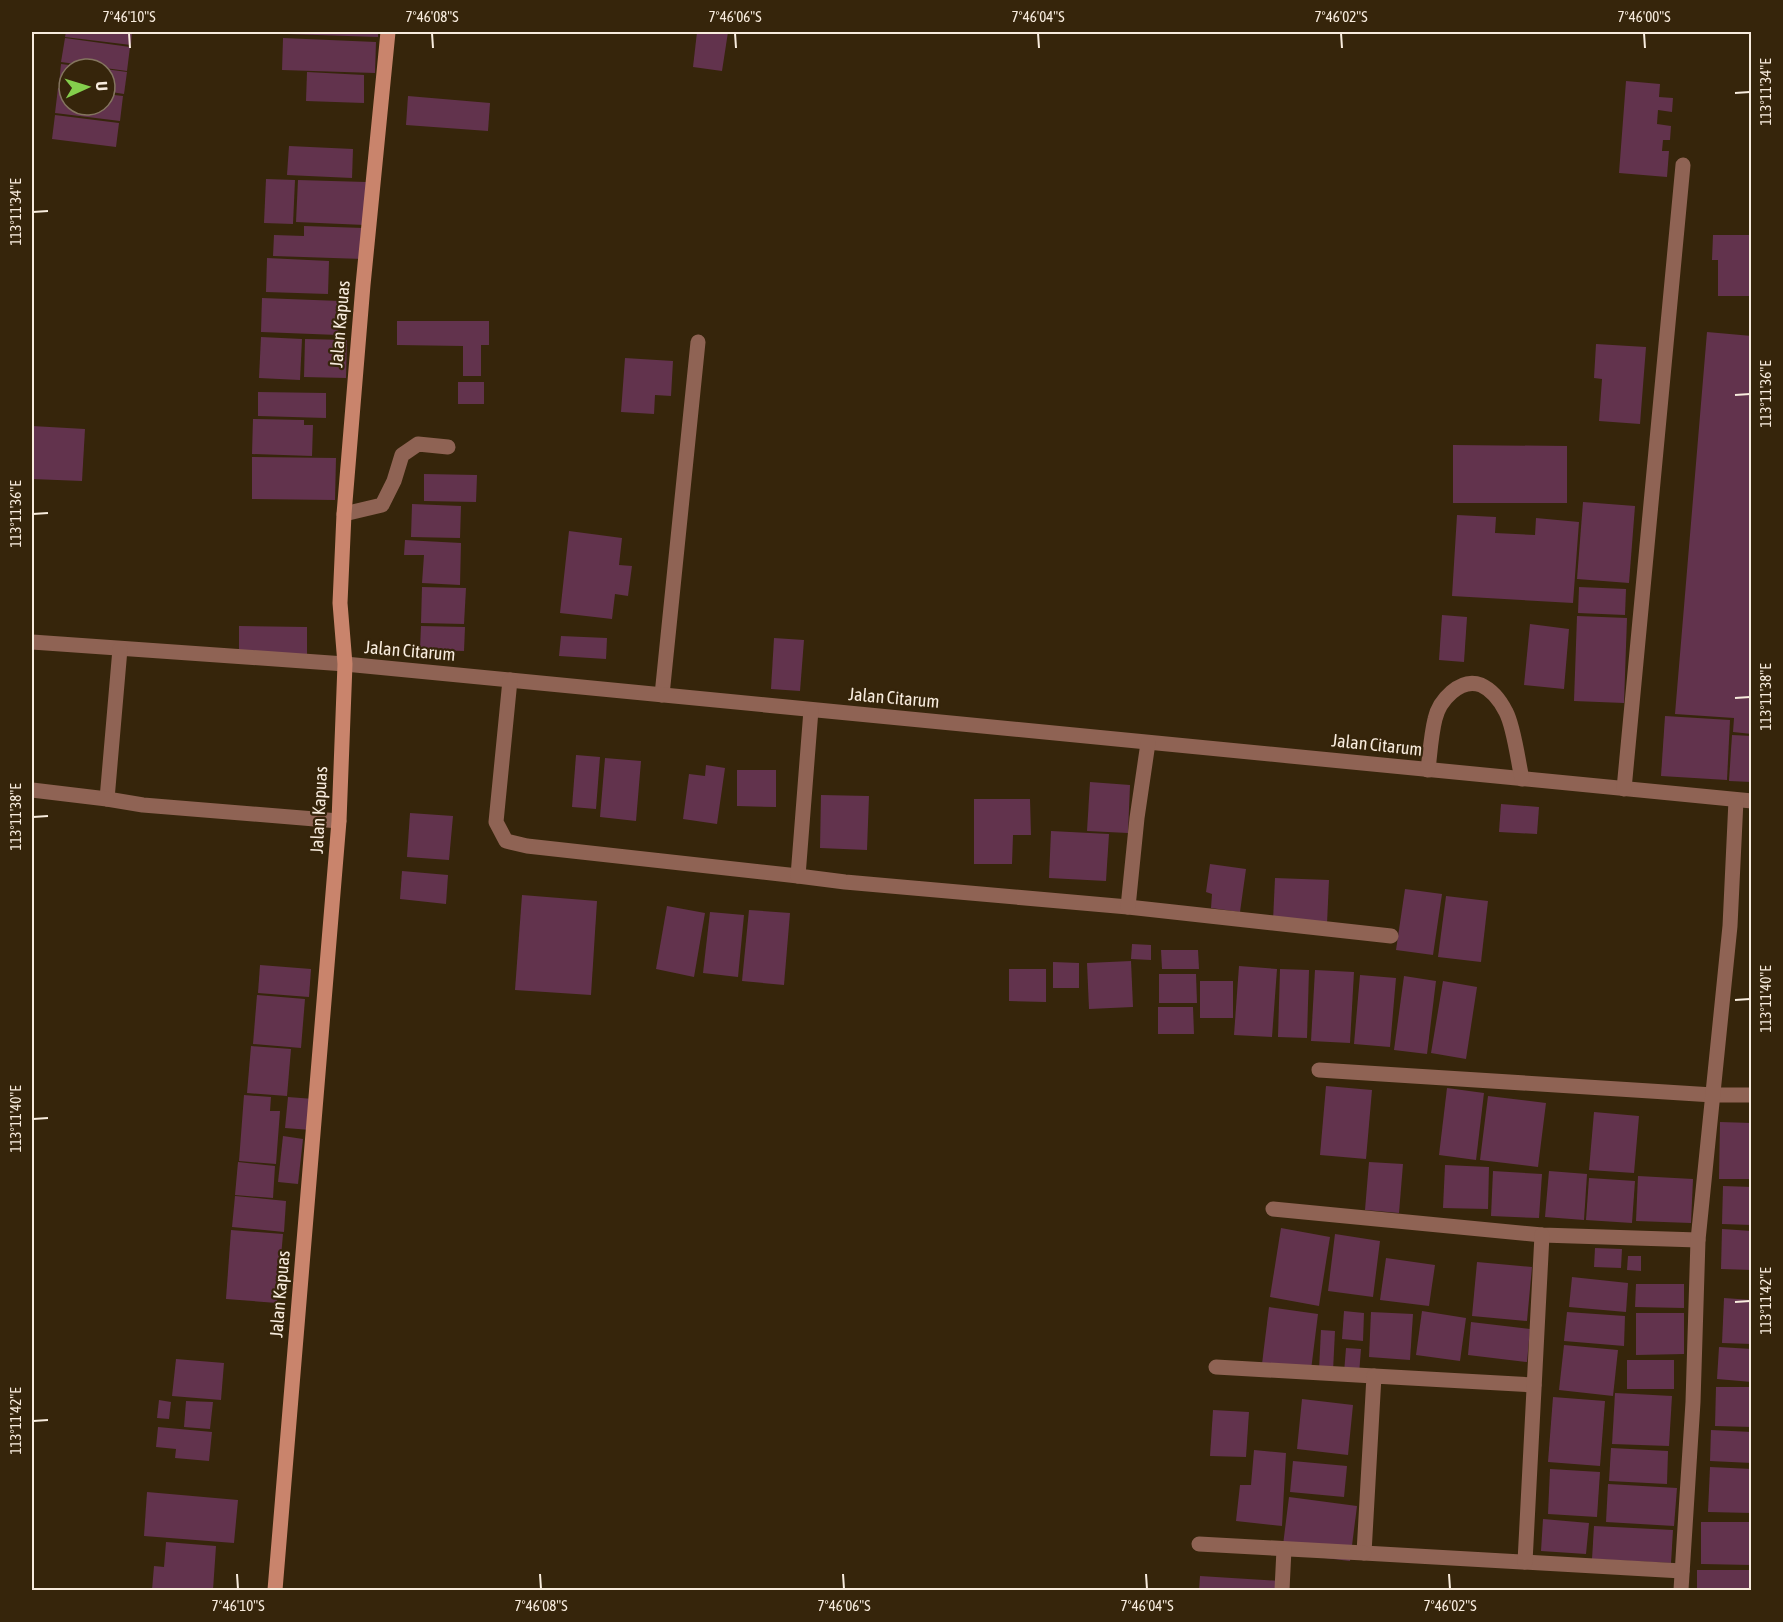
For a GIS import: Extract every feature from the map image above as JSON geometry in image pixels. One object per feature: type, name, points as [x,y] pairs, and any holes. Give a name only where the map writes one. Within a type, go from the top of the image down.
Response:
[{"type":"main road","name":"Jalan Kapuas","points":[[275,1590],[339,821],[345,664],[340,603],[344,514],[363,285],[388,32]]},
{"type":"street","points":[[1624,789],[1683,165]]},
{"type":"street","points":[[663,695],[698,342]]},
{"type":"street","points":[[344,514],[382,505],[394,481],[402,455],[410,448],[417,444],[448,447]]},
{"type":"street","name":"Jalan Citarum","points":[[32,642],[345,664],[1744,800]]},
{"type":"street","points":[[107,799],[120,649]]},
{"type":"street","points":[[510,680],[496,822],[506,841],[527,846],[845,882],[1128,907],[1391,936]]},
{"type":"street","points":[[1428,770],[1435,719],[1441,705],[1453,691],[1467,684],[1481,686],[1496,697],[1508,715],[1522,779]]},
{"type":"street","points":[[798,876],[811,710]]},
{"type":"street","points":[[1128,907],[1148,742]]},
{"type":"street","points":[[32,790],[143,805],[339,821]]},
{"type":"street","points":[[1681,1590],[1693,1402],[1698,1240],[1744,800]]},
{"type":"street","points":[[1319,1070],[1713,1095],[1752,1095]]},
{"type":"street","points":[[1273,1209],[1542,1235],[1698,1240]]},
{"type":"street","points":[[1525,1562],[1542,1235]]},
{"type":"street","points":[[1216,1367],[1534,1385]]},
{"type":"street","points":[[1364,1553],[1374,1376]]},
{"type":"street","points":[[1199,1544],[1682,1571]]},
{"type":"street","points":[[1282,1590],[1284,1549]]},
{"type":"building","points":[[66,32],[132,32],[131,45],[65,37]]},
{"type":"building","points":[[287,32],[378,32],[378,37],[287,34]]},
{"type":"building","points":[[697,32],[728,32],[722,71],[693,67]]},
{"type":"building","points":[[65,38],[130,47],[127,71],[117,70],[117,57],[62,57]]},
{"type":"building","points":[[283,38],[376,42],[375,73],[282,70]]},
{"type":"building","points":[[117,71],[127,72],[124,94],[117,93]]},
{"type":"building","points":[[307,72],[364,75],[364,103],[306,101]]},
{"type":"building","points":[[1626,81],[1660,84],[1659,97],[1673,98],[1672,112],[1658,110],[1657,124],[1671,126],[1670,140],[1663,140],[1662,151],[1669,151],[1667,177],[1619,173]]},
{"type":"building","points":[[117,95],[123,96],[120,121],[88,117],[117,117]]},
{"type":"building","points":[[408,96],[490,103],[488,131],[406,125]]},
{"type":"building","points":[[55,115],[119,123],[116,147],[52,139]]},
{"type":"building","points":[[289,146],[353,149],[352,178],[287,175]]},
{"type":"building","points":[[266,179],[295,180],[293,224],[264,223]]},
{"type":"building","points":[[298,180],[366,182],[365,225],[296,222]]},
{"type":"building","points":[[304,226],[364,228],[363,259],[273,256],[274,235],[304,236]]},
{"type":"building","points":[[1713,235],[1752,235],[1752,296],[1718,296],[1718,260],[1712,260]]},
{"type":"building","points":[[267,258],[329,261],[328,294],[266,292]]},
{"type":"building","points":[[262,298],[340,301],[338,335],[261,332]]},
{"type":"building","points":[[397,321],[489,321],[489,345],[481,345],[481,376],[463,376],[463,346],[397,345]]},
{"type":"building","points":[[1707,332],[1752,336],[1752,734],[1733,732],[1734,718],[1675,714]]},
{"type":"building","points":[[261,337],[302,339],[300,380],[259,378]]},
{"type":"building","points":[[305,339],[347,340],[346,378],[304,377]]},
{"type":"building","points":[[1596,344],[1646,347],[1640,424],[1599,421],[1602,379],[1594,378]]},
{"type":"building","points":[[625,358],[673,361],[671,396],[655,395],[654,414],[621,412]]},
{"type":"building","points":[[458,382],[484,382],[484,404],[458,404]]},
{"type":"building","points":[[258,392],[326,393],[326,418],[258,416]]},
{"type":"building","points":[[253,419],[304,420],[304,425],[313,425],[312,456],[252,454]]},
{"type":"building","points":[[32,426],[85,429],[82,481],[32,479]]},
{"type":"building","points":[[1453,445],[1567,446],[1567,503],[1453,503]]},
{"type":"building","points":[[252,457],[336,458],[335,500],[252,499]]},
{"type":"building","points":[[424,474],[477,475],[476,502],[424,501]]},
{"type":"building","points":[[1583,502],[1635,506],[1629,583],[1577,579]]},
{"type":"building","points":[[412,504],[461,506],[460,538],[411,537]]},
{"type":"building","points":[[1457,515],[1496,517],[1495,533],[1535,535],[1536,518],[1579,522],[1573,603],[1452,596]]},
{"type":"building","points":[[569,531],[622,538],[619,565],[632,566],[628,596],[615,594],[612,619],[560,613]]},
{"type":"building","points":[[405,540],[461,543],[460,585],[422,583],[424,555],[404,555]]},
{"type":"building","points":[[422,587],[466,588],[464,624],[421,623]]},
{"type":"building","points":[[1579,587],[1626,589],[1625,615],[1578,613]]},
{"type":"building","points":[[1442,615],[1467,617],[1464,662],[1439,660]]},
{"type":"building","points":[[1577,616],[1627,618],[1624,703],[1574,701]]},
{"type":"building","points":[[1530,624],[1569,629],[1564,689],[1524,685]]},
{"type":"building","points":[[239,626],[307,627],[307,655],[239,654]]},
{"type":"building","points":[[421,626],[465,627],[464,651],[420,650]]},
{"type":"building","points":[[561,636],[607,638],[606,659],[559,656]]},
{"type":"building","points":[[774,638],[804,640],[800,691],[771,689]]},
{"type":"building","points":[[1665,716],[1730,720],[1727,780],[1661,776]]},
{"type":"building","points":[[1732,735],[1752,736],[1752,782],[1729,781]]},
{"type":"building","points":[[576,755],[600,757],[596,809],[572,807]]},
{"type":"building","points":[[605,758],[641,761],[636,821],[600,817]]},
{"type":"building","points":[[706,765],[725,768],[717,824],[683,819],[689,774],[705,776]]},
{"type":"building","points":[[737,770],[776,770],[776,807],[737,806]]},
{"type":"building","points":[[1090,782],[1130,785],[1128,833],[1087,831]]},
{"type":"building","points":[[821,795],[869,796],[867,850],[820,848]]},
{"type":"building","points":[[974,799],[1030,799],[1031,835],[1013,835],[1012,864],[974,864]]},
{"type":"building","points":[[1501,804],[1539,807],[1537,834],[1499,832]]},
{"type":"building","points":[[410,813],[453,816],[449,860],[407,857]]},
{"type":"building","points":[[1051,831],[1109,834],[1106,881],[1049,878]]},
{"type":"building","points":[[1210,864],[1246,869],[1240,912],[1211,908],[1212,894],[1206,892]]},
{"type":"building","points":[[402,871],[448,875],[446,904],[400,899]]},
{"type":"building","points":[[1275,878],[1329,880],[1327,924],[1273,921]]},
{"type":"building","points":[[1405,889],[1442,894],[1433,955],[1396,950]]},
{"type":"building","points":[[522,895],[597,901],[591,995],[515,990]]},
{"type":"building","points":[[1446,896],[1488,901],[1481,962],[1438,957]]},
{"type":"building","points":[[667,906],[705,913],[694,977],[656,969]]},
{"type":"building","points":[[749,910],[790,913],[784,985],[742,981]]},
{"type":"building","points":[[710,912],[744,915],[738,977],[703,973]]},
{"type":"building","points":[[1132,944],[1151,945],[1151,960],[1131,959]]},
{"type":"building","points":[[1161,950],[1198,950],[1199,969],[1162,969]]},
{"type":"building","points":[[1131,961],[1133,1007],[1089,1009],[1087,963]]},
{"type":"building","points":[[1053,962],[1079,963],[1079,988],[1053,988]]},
{"type":"building","points":[[260,965],[311,969],[309,997],[258,993]]},
{"type":"building","points":[[1239,966],[1277,969],[1272,1037],[1234,1035]]},
{"type":"building","points":[[1009,969],[1046,969],[1046,1002],[1009,1001]]},
{"type":"building","points":[[1280,969],[1309,970],[1307,1038],[1278,1037]]},
{"type":"building","points":[[1315,970],[1354,972],[1350,1043],[1311,1041]]},
{"type":"building","points":[[1159,974],[1196,974],[1197,1003],[1159,1003]]},
{"type":"building","points":[[1360,975],[1396,978],[1390,1047],[1354,1044]]},
{"type":"building","points":[[1404,976],[1436,981],[1427,1054],[1394,1050]]},
{"type":"building","points":[[1200,981],[1233,981],[1233,1018],[1200,1018]]},
{"type":"building","points":[[1443,981],[1477,987],[1466,1059],[1431,1053]]},
{"type":"building","points":[[257,995],[305,999],[301,1048],[253,1044]]},
{"type":"building","points":[[1158,1007],[1193,1007],[1194,1034],[1158,1034]]},
{"type":"building","points":[[251,1046],[291,1049],[287,1096],[247,1093]]},
{"type":"building","points":[[1326,1086],[1372,1090],[1366,1159],[1320,1155]]},
{"type":"building","points":[[1447,1088],[1484,1093],[1476,1160],[1439,1155]]},
{"type":"building","points":[[244,1095],[271,1097],[270,1111],[280,1111],[276,1164],[239,1161]]},
{"type":"building","points":[[1488,1096],[1546,1103],[1538,1167],[1480,1160]]},
{"type":"building","points":[[288,1097],[314,1099],[311,1130],[285,1128]]},
{"type":"building","points":[[1594,1112],[1639,1116],[1634,1173],[1589,1170]]},
{"type":"building","points":[[1720,1122],[1752,1123],[1752,1179],[1719,1179]]},
{"type":"building","points":[[283,1136],[303,1139],[298,1184],[278,1182]]},
{"type":"building","points":[[238,1162],[275,1166],[273,1198],[235,1195]]},
{"type":"building","points":[[1369,1162],[1403,1164],[1399,1213],[1365,1210]]},
{"type":"building","points":[[1445,1165],[1489,1167],[1488,1209],[1443,1208]]},
{"type":"building","points":[[1493,1171],[1542,1174],[1539,1218],[1491,1216]]},
{"type":"building","points":[[1549,1171],[1587,1174],[1584,1220],[1545,1217]]},
{"type":"building","points":[[1638,1176],[1693,1179],[1691,1223],[1636,1221]]},
{"type":"building","points":[[1589,1178],[1635,1181],[1632,1223],[1586,1220]]},
{"type":"building","points":[[1723,1186],[1752,1187],[1752,1225],[1722,1224]]},
{"type":"building","points":[[235,1196],[286,1201],[284,1232],[232,1227]]},
{"type":"building","points":[[1281,1228],[1330,1237],[1319,1306],[1270,1297]]},
{"type":"building","points":[[1722,1229],[1752,1231],[1752,1270],[1721,1269]]},
{"type":"building","points":[[231,1230],[283,1234],[277,1303],[226,1299]]},
{"type":"building","points":[[1335,1234],[1380,1241],[1373,1297],[1328,1291]]},
{"type":"building","points":[[1595,1248],[1622,1249],[1621,1268],[1594,1267]]},
{"type":"building","points":[[1628,1256],[1641,1256],[1641,1271],[1627,1270]]},
{"type":"building","points":[[1386,1258],[1435,1265],[1429,1306],[1380,1300]]},
{"type":"building","points":[[1477,1262],[1532,1267],[1527,1321],[1472,1316]]},
{"type":"building","points":[[1572,1277],[1628,1283],[1626,1312],[1569,1307]]},
{"type":"building","points":[[1636,1284],[1684,1284],[1684,1308],[1635,1307]]},
{"type":"building","points":[[1724,1298],[1752,1300],[1752,1344],[1722,1343]]},
{"type":"building","points":[[1269,1307],[1318,1314],[1310,1378],[1261,1372]]},
{"type":"building","points":[[1344,1311],[1364,1313],[1363,1341],[1342,1339]]},
{"type":"building","points":[[1422,1311],[1466,1318],[1460,1361],[1416,1355]]},
{"type":"building","points":[[1371,1312],[1413,1314],[1410,1360],[1369,1357]]},
{"type":"building","points":[[1567,1312],[1625,1316],[1624,1346],[1564,1341]]},
{"type":"building","points":[[1636,1313],[1684,1313],[1684,1354],[1636,1355]]},
{"type":"building","points":[[1471,1322],[1530,1329],[1527,1362],[1468,1355]]},
{"type":"building","points":[[1321,1330],[1335,1331],[1333,1371],[1319,1370]]},
{"type":"building","points":[[1564,1345],[1618,1350],[1613,1396],[1559,1390]]},
{"type":"building","points":[[1719,1347],[1752,1349],[1752,1382],[1717,1379]]},
{"type":"building","points":[[1346,1348],[1361,1349],[1359,1374],[1344,1373]]},
{"type":"building","points":[[176,1359],[224,1363],[221,1400],[172,1396]]},
{"type":"building","points":[[1627,1360],[1674,1360],[1674,1389],[1627,1389]]},
{"type":"building","points":[[1716,1387],[1752,1387],[1752,1427],[1715,1426]]},
{"type":"building","points":[[1615,1393],[1672,1396],[1669,1446],[1612,1444]]},
{"type":"building","points":[[1553,1397],[1605,1401],[1600,1466],[1548,1462]]},
{"type":"building","points":[[1302,1399],[1353,1405],[1348,1455],[1297,1449]]},
{"type":"building","points":[[159,1400],[171,1402],[169,1419],[157,1418]]},
{"type":"building","points":[[186,1401],[213,1402],[210,1429],[184,1427]]},
{"type":"building","points":[[1213,1410],[1249,1412],[1246,1457],[1210,1456]]},
{"type":"building","points":[[158,1427],[212,1432],[209,1461],[175,1458],[176,1449],[156,1447]]},
{"type":"building","points":[[1711,1430],[1752,1432],[1752,1463],[1710,1461]]},
{"type":"building","points":[[1611,1448],[1668,1451],[1667,1484],[1609,1481]]},
{"type":"building","points":[[1254,1450],[1286,1453],[1282,1526],[1236,1521],[1240,1485],[1251,1485]]},
{"type":"building","points":[[1293,1461],[1347,1466],[1344,1497],[1290,1492]]},
{"type":"building","points":[[1710,1467],[1752,1469],[1752,1513],[1708,1512]]},
{"type":"building","points":[[1550,1469],[1600,1472],[1597,1517],[1548,1514]]},
{"type":"building","points":[[1608,1484],[1677,1488],[1674,1526],[1606,1522]]},
{"type":"building","points":[[147,1492],[238,1500],[234,1543],[144,1536]]},
{"type":"building","points":[[1289,1497],[1357,1506],[1350,1561],[1282,1553]]},
{"type":"building","points":[[1543,1519],[1589,1523],[1586,1554],[1541,1551]]},
{"type":"building","points":[[1701,1522],[1752,1522],[1752,1565],[1701,1564]]},
{"type":"building","points":[[1594,1526],[1673,1530],[1671,1563],[1592,1559]]},
{"type":"building","points":[[166,1542],[216,1546],[213,1590],[152,1590],[154,1566],[164,1567]]},
{"type":"building","points":[[1697,1570],[1752,1570],[1752,1590],[1697,1590]]},
{"type":"building","points":[[1200,1576],[1281,1581],[1280,1590],[1199,1590]]}]
